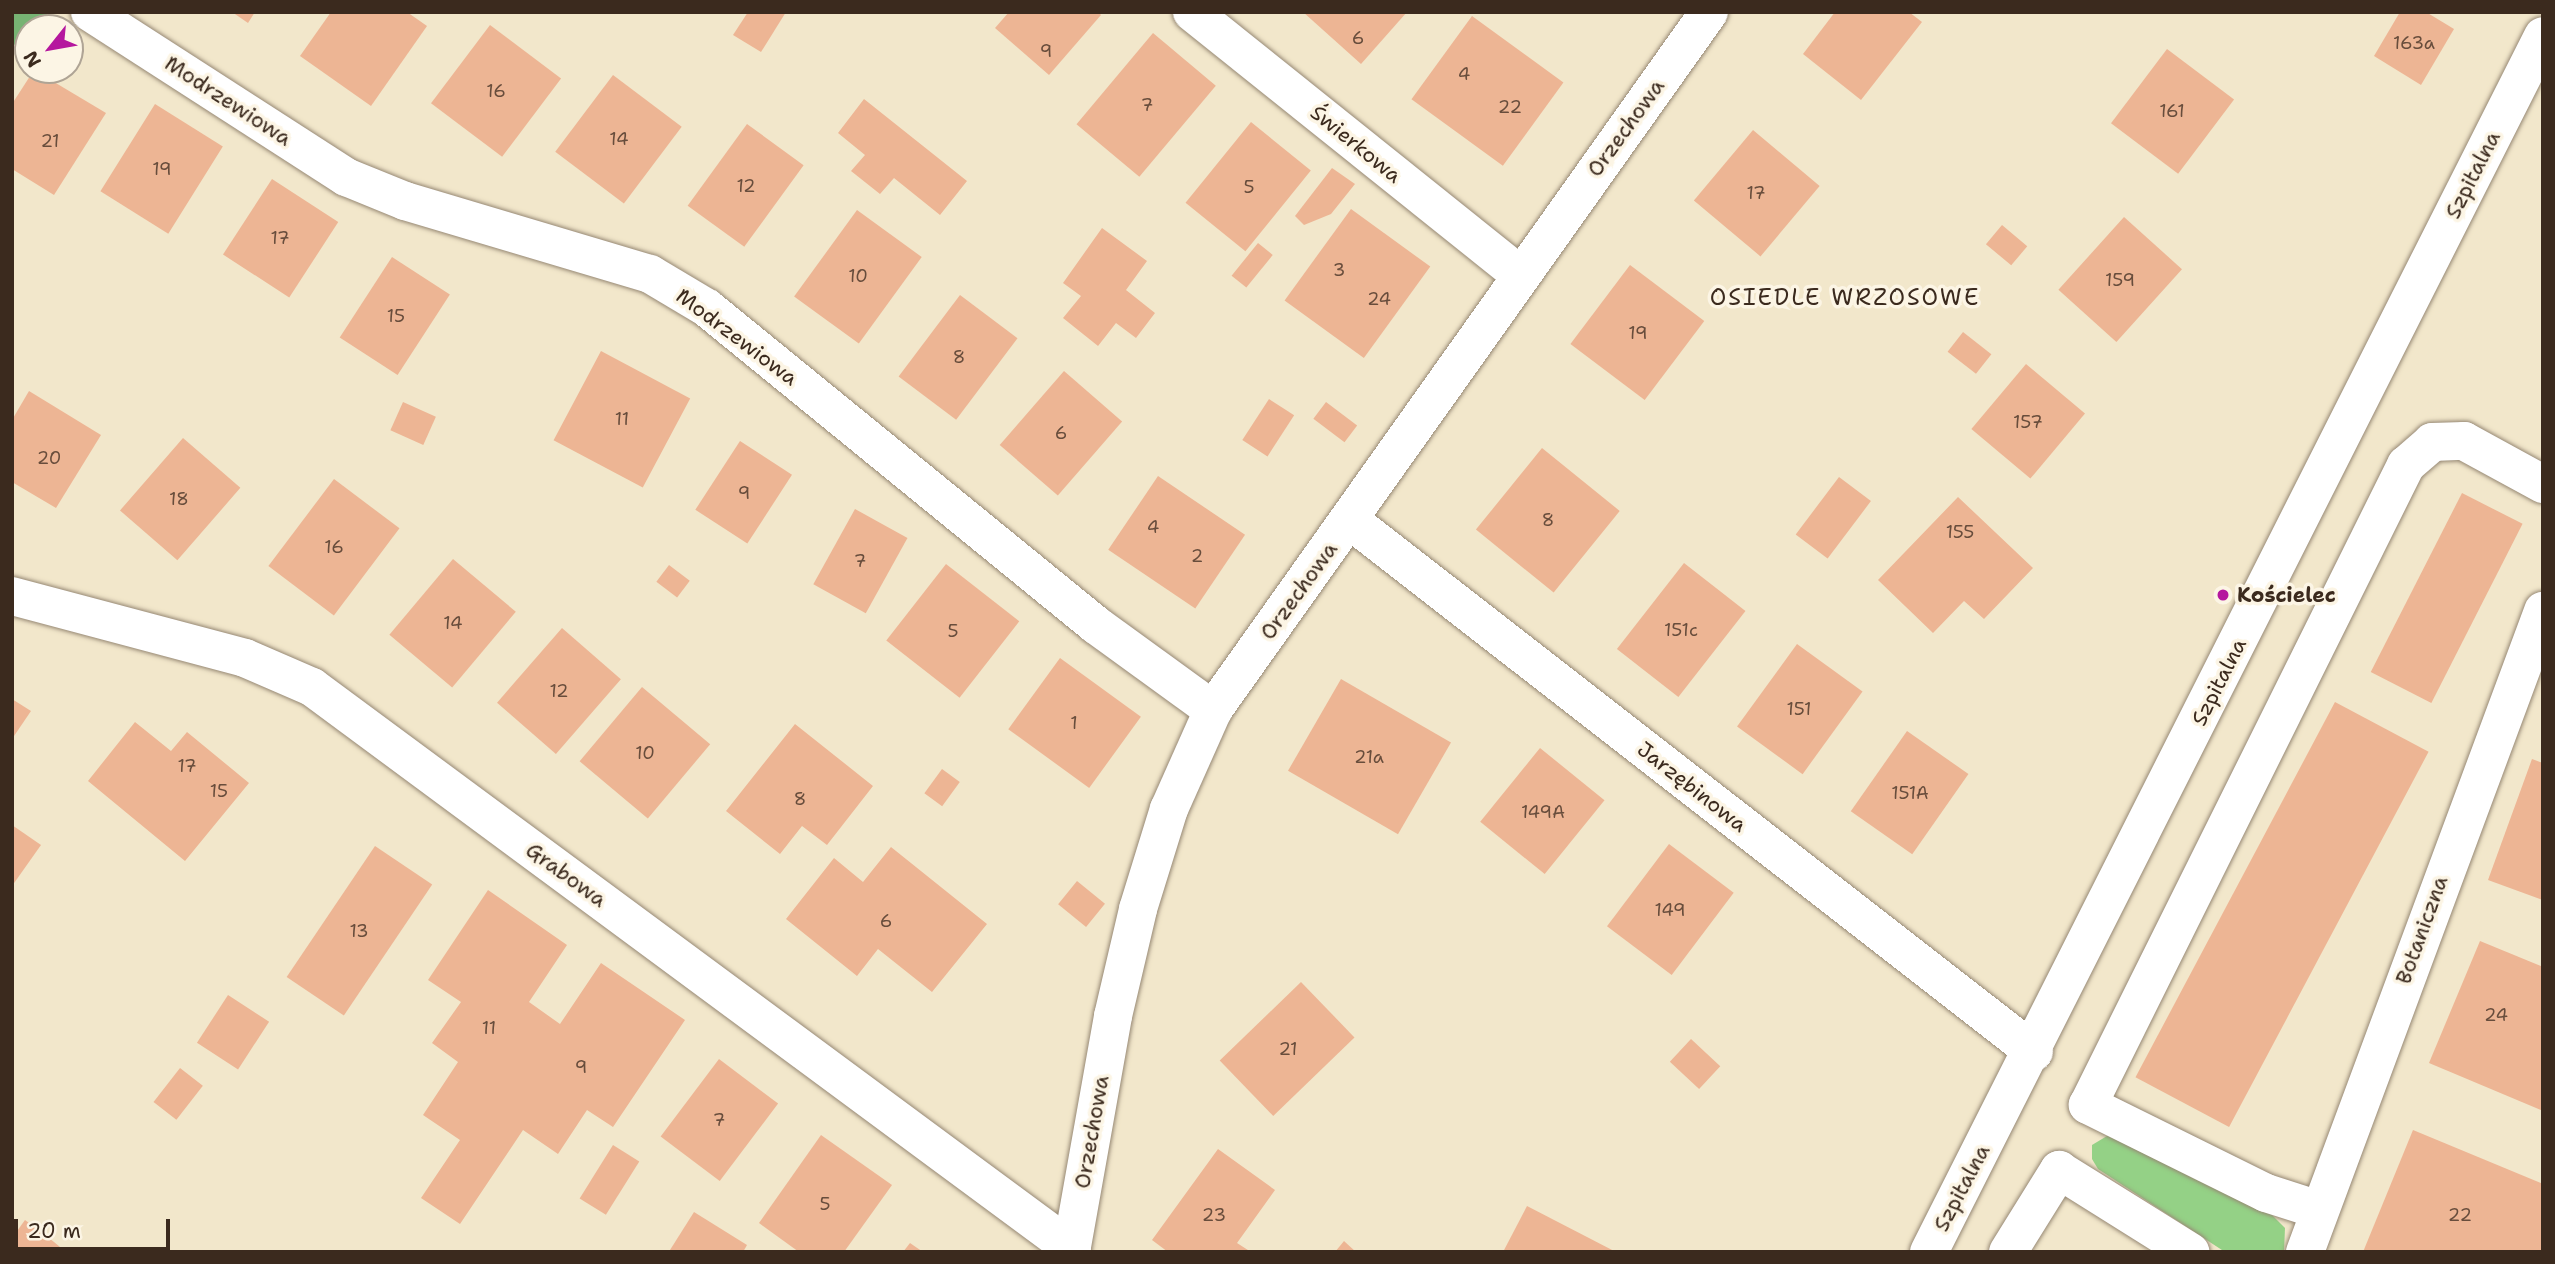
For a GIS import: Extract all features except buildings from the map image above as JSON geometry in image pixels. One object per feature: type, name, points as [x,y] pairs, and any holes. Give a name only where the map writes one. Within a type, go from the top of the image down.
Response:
[{"type":"street","name":"Modrzewiowa","points":[[90,12],[346,177],[405,201],[650,274],[707,308],[1096,625],[1213,710]]},
{"type":"street","name":"Świerkowa","points":[[1192,12],[1520,275]]},
{"type":"street","name":"Orzechowa","points":[[1071,1250],[1113,1016],[1138,909],[1169,809],[1213,710],[1351,521],[1520,275],[1709,12]]},
{"type":"street","name":"Szpitalna","points":[[1929,1252],[2034,1052],[2543,36]]},
{"type":"street","points":[[2319,1210],[2266,1194],[2088,1105],[2406,465],[2432,442],[2464,441],[2543,484]]},
{"type":"street","name":"Jarzębinowa","points":[[1351,521],[2034,1052]]},
{"type":"street","name":"Grabowa","points":[[12,596],[245,658],[312,687],[1071,1250]]},
{"type":"street","name":"Botaniczna","points":[[2305,1252],[2543,611]]},
{"type":"street","points":[[2008,1252],[2060,1170],[2190,1252]]},
{"type":"green space","points":[[12,12],[50,12],[14,14],[12,47]]},
{"type":"green space","points":[[2107,1136],[2126,1136],[2265,1208],[2285,1228],[2284,1252],[2225,1252],[2098,1169],[2092,1159],[2092,1145]]},
{"type":"place","name":"Kościelec","points":[[2223,595]]},
{"type":"district","name":"OSIEDLE WRZOSOWE","points":[[1845,297]]}]
